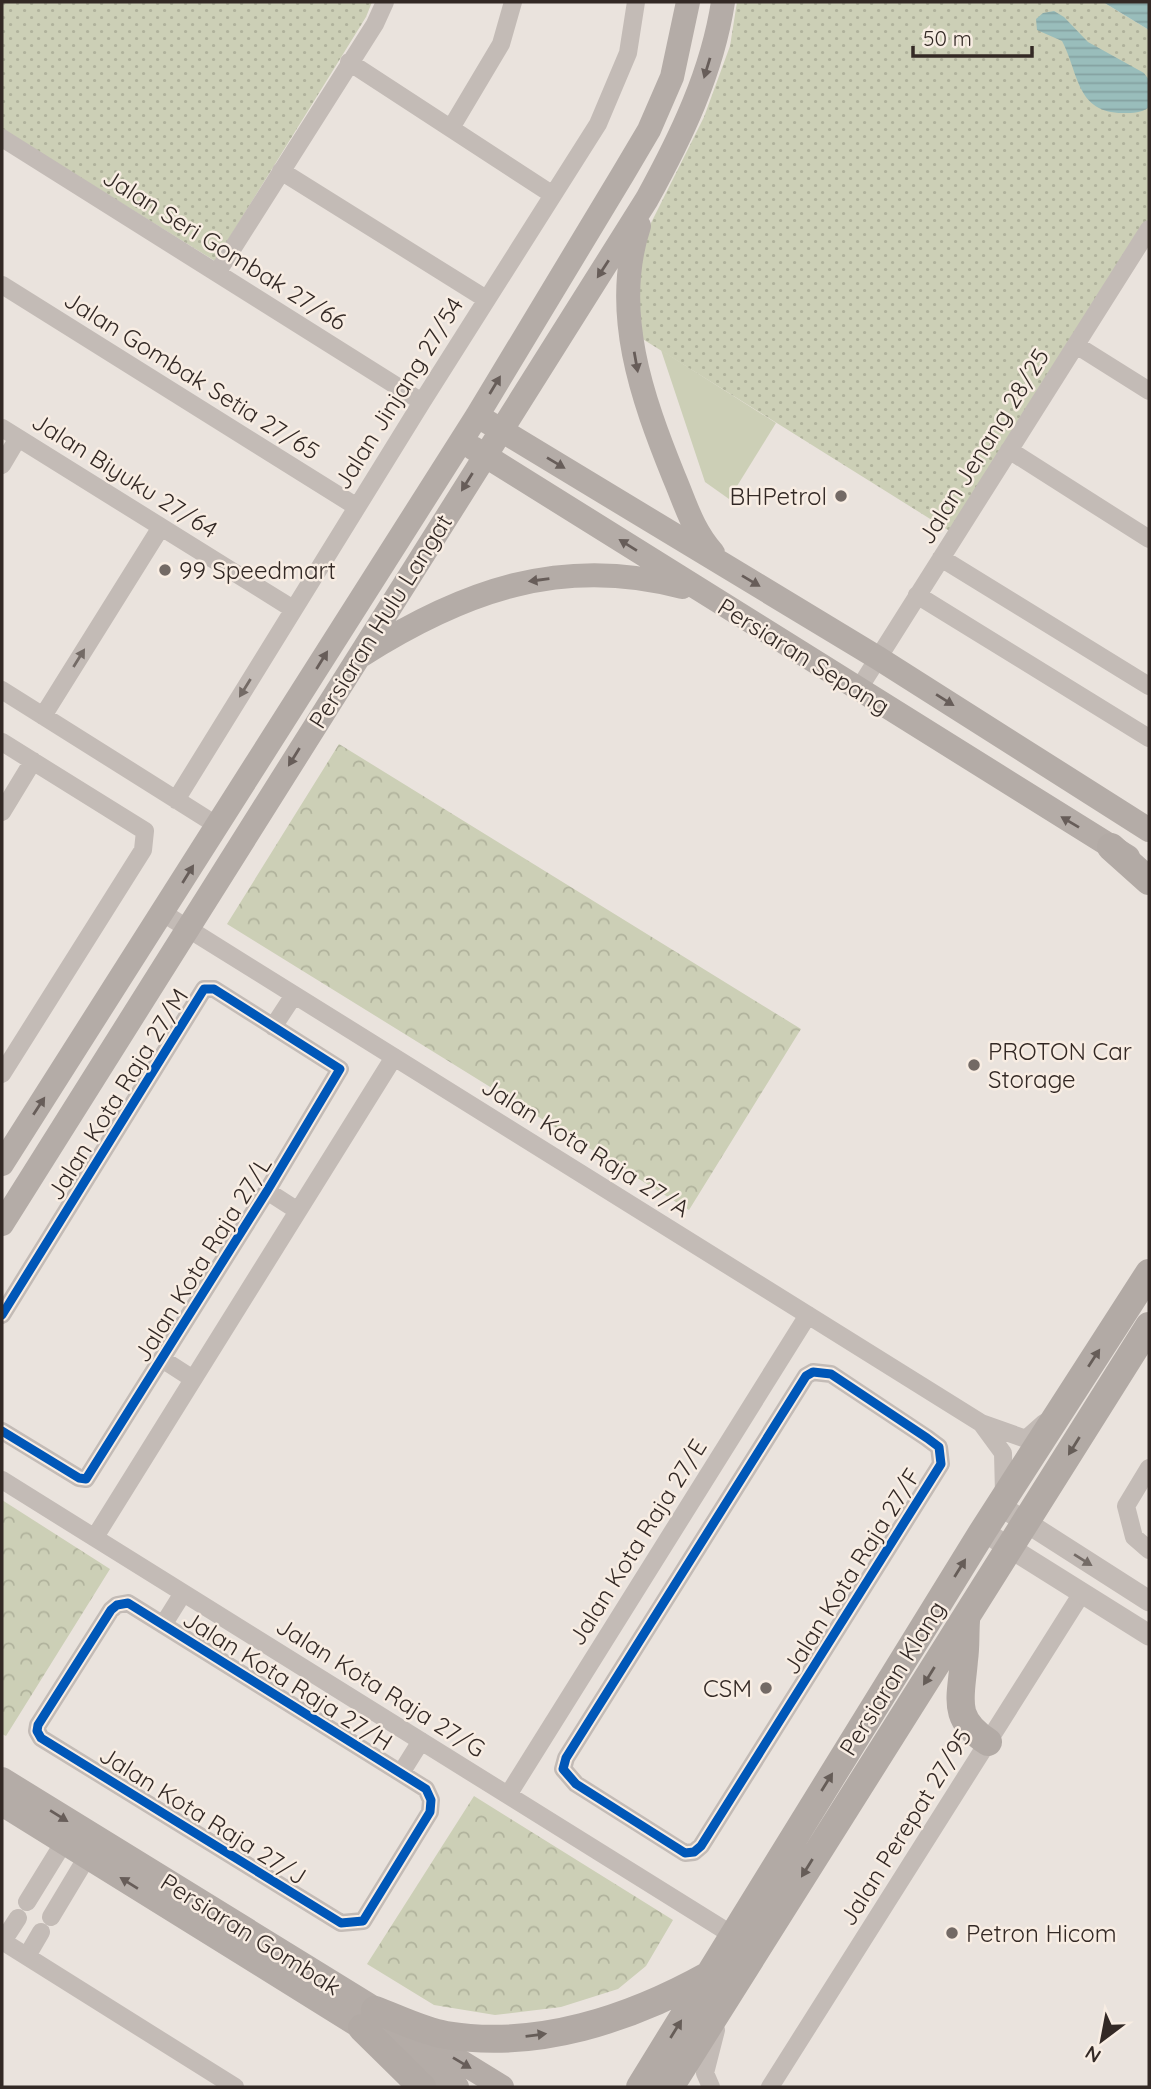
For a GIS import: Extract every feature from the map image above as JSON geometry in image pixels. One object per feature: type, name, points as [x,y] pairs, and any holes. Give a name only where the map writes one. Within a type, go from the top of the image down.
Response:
[{"type":"main road","name":"Persiaran Hulu Langat","points":[[2,1164],[477,416],[649,130],[672,77],[688,2]]},
{"type":"main road","name":"Persiaran Hulu Langat","points":[[2,1224],[647,199],[682,136],[707,72],[723,2]]},
{"type":"main road","points":[[647,199],[632,246],[627,285],[630,328],[638,375],[650,418],[688,515],[699,537],[724,564]]},
{"type":"main road","name":"Persiaran Sepang","points":[[477,416],[878,657],[1149,830]]},
{"type":"main road","name":"Persiaran Sepang","points":[[461,440],[1149,870]]},
{"type":"main road","points":[[355,660],[396,634],[448,608],[499,587],[528,581],[582,576],[634,577],[703,593]]},
{"type":"main road","points":[[1111,847],[1149,881]]},
{"type":"main road","name":"Persiaran Klang","points":[[670,2087],[722,1980],[734,1936],[1001,1501],[1149,1273]]},
{"type":"main road","name":"Persiaran Klang","points":[[640,2087],[722,1980],[966,1619],[1149,1326]]},
{"type":"main road","points":[[966,1619],[959,1697],[962,1717],[971,1731],[988,1742]]},
{"type":"main road","name":"Persiaran Gombak","points":[[2,1779],[368,2019],[457,2087]]},
{"type":"main road","name":"Persiaran Gombak","points":[[2,1804],[87,1857],[368,2019],[502,2087]]},
{"type":"main road","points":[[368,2019],[442,2035],[531,2036],[600,2022],[722,1980]]},
{"type":"main road","points":[[368,2019],[422,2087]]},
{"type":"street","points":[[217,273],[349,62],[376,24],[385,2]]},
{"type":"street","points":[[451,128],[501,44],[513,2]]},
{"type":"street","name":"Jalan Jinjang 27/54","points":[[176,800],[422,401],[598,124],[628,53],[636,2]]},
{"type":"street","points":[[349,62],[553,195]]},
{"type":"street","name":"Jalan Seri Gombak 27/66","points":[[2,138],[422,401]]},
{"type":"street","points":[[281,171],[486,299]]},
{"type":"street","name":"Jalan Jenang 28/25","points":[[858,690],[1076,345],[1144,248],[1149,229]]},
{"type":"street","name":"Jalan Gombak Setia 27/65","points":[[2,285],[357,507]]},
{"type":"street","points":[[1076,345],[1149,391]]},
{"type":"street","name":"Jalan Biyuku 27/64","points":[[2,428],[293,609]]},
{"type":"street","points":[[2,465],[18,438]]},
{"type":"street","points":[[1009,450],[1149,539]]},
{"type":"street","points":[[43,716],[161,527]]},
{"type":"street","points":[[941,558],[1149,686]]},
{"type":"street","points":[[917,595],[1149,738]]},
{"type":"street","points":[[2,690],[218,826]]},
{"type":"street","points":[[2,742],[145,831],[143,850],[2,1074]]},
{"type":"street","points":[[2,812],[33,761]]},
{"type":"street","name":"Jalan Kota Raja 27/A","points":[[163,914],[981,1423],[1026,1439],[1066,1401]]},
{"type":"street","name":"Jalan Kota Raja 27/M","points":[[2,1315],[204,989],[214,989],[338,1066]]},
{"type":"street","points":[[273,1027],[294,995]]},
{"type":"street","points":[[95,1537],[394,1057]]},
{"type":"street","name":"Jalan Kota Raja 27/L","points":[[2,1431],[79,1478],[86,1479],[267,1191],[340,1071],[338,1066]]},
{"type":"street","points":[[267,1191],[298,1211]]},
{"type":"street","name":"Jalan Kota Raja 27/E","points":[[508,1795],[808,1315]]},
{"type":"street","points":[[162,1359],[194,1379]]},
{"type":"street","name":"Jalan Kota Raja 27/F","points":[[813,1372],[831,1374],[927,1438],[939,1447],[943,1455],[941,1464],[928,1486],[701,1846],[694,1852],[685,1853],[576,1784],[563,1769],[566,1758],[737,1485],[806,1376],[813,1372]]},
{"type":"street","name":"Jalan Kota Raja 27/A","points":[[981,1423],[1003,1453],[1001,1501]]},
{"type":"street","points":[[1149,1468],[1126,1506],[1134,1537],[1149,1550]]},
{"type":"street","points":[[712,1469],[737,1485]]},
{"type":"street","name":"Jalan Kota Raja 27/G","points":[[2,1480],[734,1936]]},
{"type":"street","points":[[1001,1501],[1026,1523],[1149,1601]]},
{"type":"street","points":[[983,1531],[1149,1635]]},
{"type":"street","points":[[163,1625],[183,1593]]},
{"type":"street","name":"Jalan Perepat 27/95","points":[[770,2087],[1082,1593]]},
{"type":"street","name":"Jalan Kota Raja 27/H","points":[[117,1605],[128,1603],[426,1789],[431,1800]]},
{"type":"street","name":"Jalan Kota Raja 27/J","points":[[117,1605],[38,1725],[37,1731],[41,1738],[341,1923],[363,1921],[430,1812],[431,1800]]},
{"type":"street","points":[[606,1639],[632,1655]]},
{"type":"street","points":[[401,1773],[421,1741]]},
{"type":"street","points":[[27,1902],[64,1842]]},
{"type":"street","points":[[51,1917],[87,1857]]},
{"type":"street","points":[[18,1918],[2,1941],[235,2087]]},
{"type":"street","points":[[27,1956],[41,1932]]},
{"type":"street","points":[[711,2087],[705,2073],[722,1980]]},
{"type":"green space","points":[[2,2],[372,2],[366,17],[215,261],[2,129]]},
{"type":"green space","points":[[737,2],[1103,2],[1149,30],[1149,218],[951,532],[641,338],[637,323],[643,239],[704,117],[730,46]]},
{"type":"green space","points":[[661,350],[776,423],[729,499],[705,482]]},
{"type":"green space","points":[[339,744],[801,1029],[689,1210],[227,924]]},
{"type":"green space","points":[[2,1500],[110,1569],[6,1736],[2,1734]]},
{"type":"green space","points":[[474,1796],[673,1920],[646,1966],[618,1989],[561,2007],[495,2015],[434,2005],[367,1964]]},
{"type":"water","points":[[1103,2],[1149,2],[1149,30]]},
{"type":"water","points":[[1054,11],[1064,17],[1088,42],[1144,73],[1149,80],[1149,107],[1134,113],[1123,113],[1108,111],[1088,99],[1076,78],[1062,41],[1037,30],[1036,19],[1043,13]]},
{"type":"cycle path","points":[[2,1315],[204,989],[214,989],[340,1069],[267,1191],[86,1479],[79,1478],[2,1431]]},
{"type":"cycle path","points":[[813,1372],[831,1374],[927,1438],[939,1447],[941,1464],[701,1846],[694,1852],[685,1853],[576,1784],[563,1769],[566,1758],[806,1376],[813,1372]]},
{"type":"cycle path","points":[[128,1603],[426,1789],[431,1800],[430,1812],[363,1921],[341,1923],[41,1738],[37,1731],[38,1725],[111,1610],[117,1605],[128,1603]]},
{"type":"place","name":"BHPetrol","points":[[841,496]]},
{"type":"place","name":"99 Speedmart","points":[[165,570]]},
{"type":"place","name":"PROTON Car Storage","points":[[974,1065]]},
{"type":"place","name":"CSM","points":[[766,1688]]},
{"type":"place","name":"Petron Hicom","points":[[952,1933]]}]
